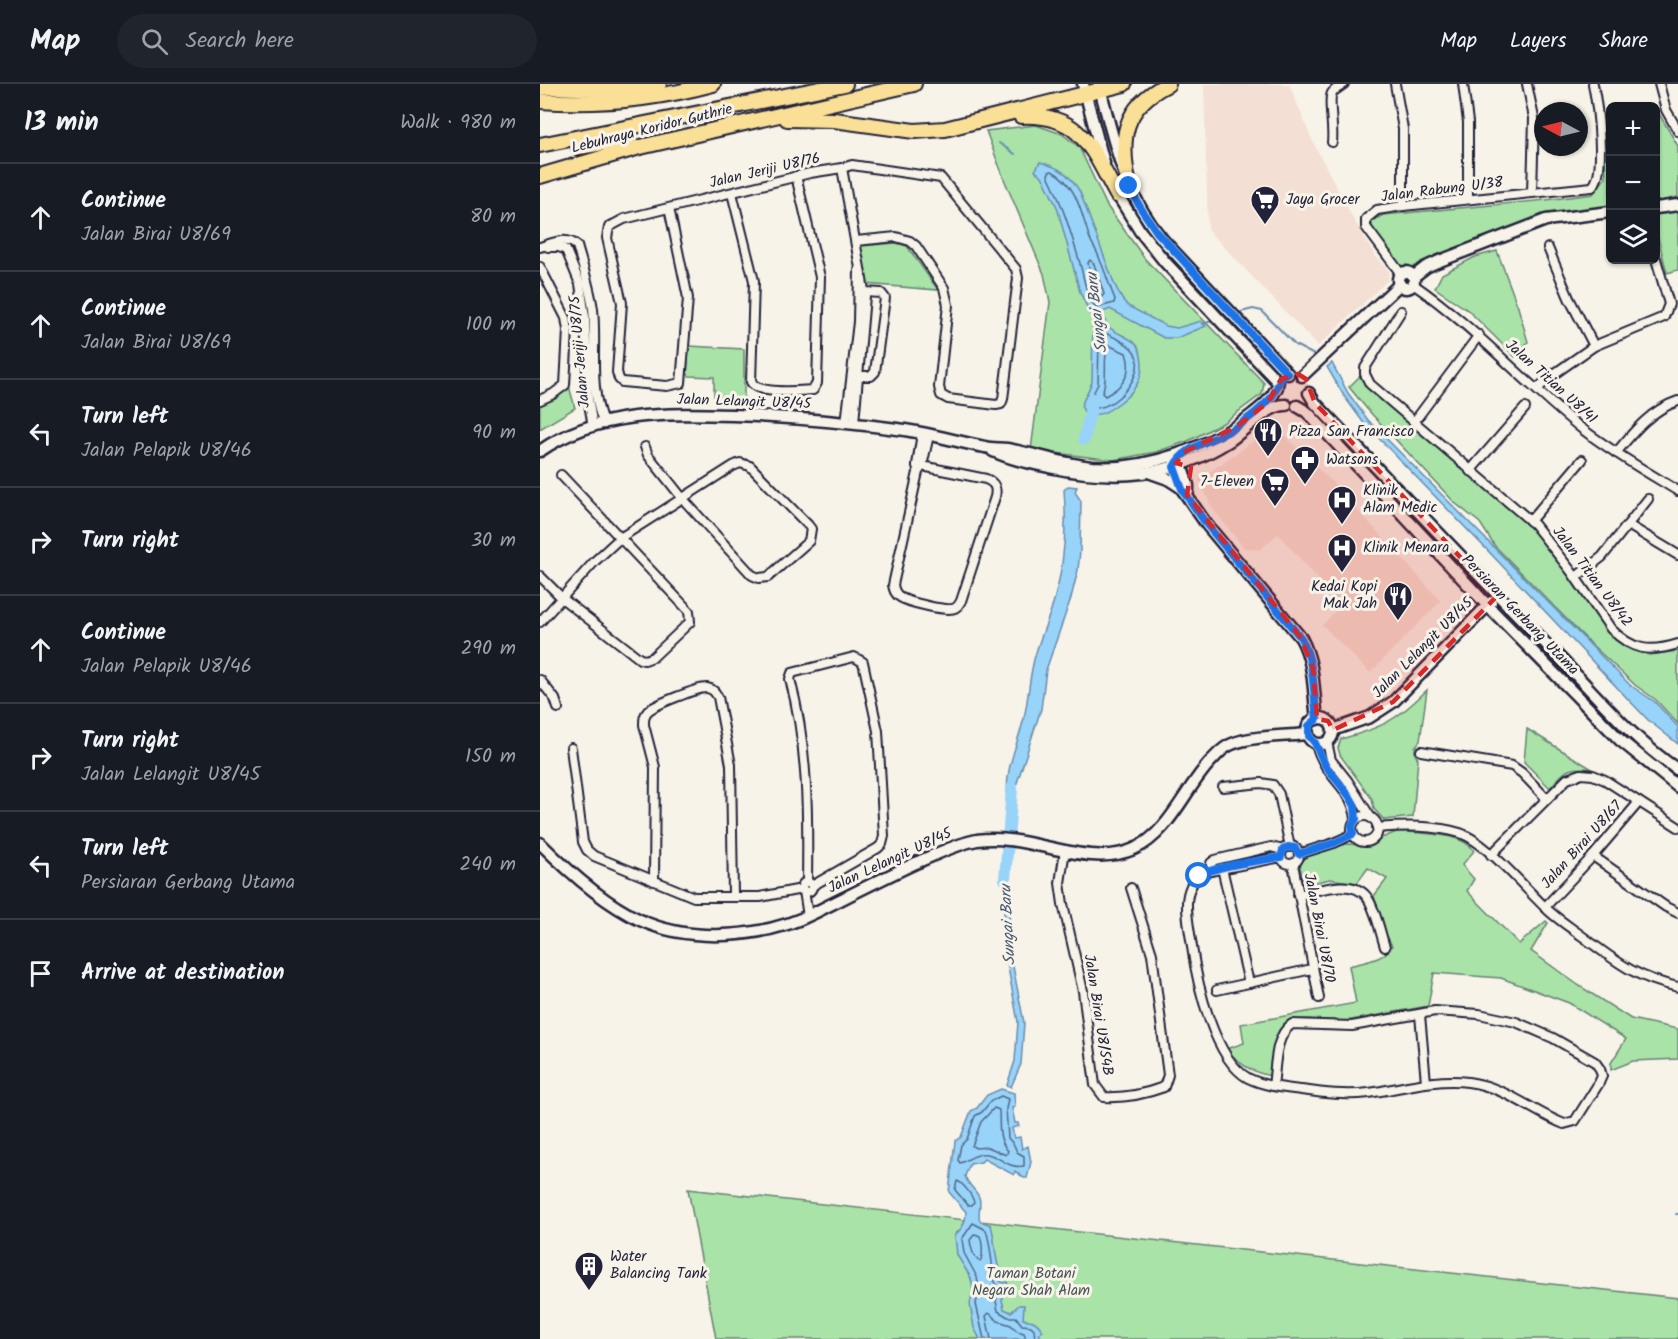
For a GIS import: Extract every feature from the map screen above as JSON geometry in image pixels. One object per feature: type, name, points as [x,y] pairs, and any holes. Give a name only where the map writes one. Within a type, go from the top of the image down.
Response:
[{"type":"highway","points":[[540,87],[585,90],[659,84]]},
{"type":"highway","points":[[540,101],[593,101],[655,96],[713,84]]},
{"type":"highway","name":"Lebuhraya Koridor Guthrie","points":[[540,145],[845,84]]},
{"type":"highway","name":"Lebuhraya Koridor Guthrie","points":[[540,176],[636,148],[717,128],[914,84]]},
{"type":"highway","points":[[767,118],[834,120],[914,131],[945,129],[997,117],[1084,89],[1124,84]]},
{"type":"highway","points":[[1129,186],[1124,155],[1126,126],[1131,115],[1145,97],[1168,84]]},
{"type":"highway","points":[[997,117],[1048,116],[1069,125],[1086,141],[1117,195]]},
{"type":"highway","points":[[540,154],[594,144],[636,148]]},
{"type":"street","points":[[1332,142],[1330,98],[1334,90],[1344,84]]},
{"type":"street","points":[[1395,84],[1404,141],[1403,206]]},
{"type":"street","points":[[1463,84],[1468,122],[1468,199]]},
{"type":"street","points":[[1527,84],[1534,118],[1532,193]]},
{"type":"street","name":"Jalan Rabung U/38","points":[[1401,279],[1367,230],[1365,223],[1369,216],[1377,210],[1592,187],[1597,182],[1599,113],[1593,84]]},
{"type":"street","points":[[1659,84],[1666,110],[1678,131]]},
{"type":"street","points":[[1100,87],[1117,157],[1140,207],[1157,232],[1288,374]]},
{"type":"street","points":[[1084,89],[1103,160],[1117,195],[1152,246],[1277,385],[1278,398],[1292,406],[1305,401],[1309,393],[1308,384],[1298,374],[1288,374],[1277,385]]},
{"type":"street","points":[[842,168],[856,165],[941,178],[1016,269],[1018,278],[1001,404],[953,400],[941,395],[939,387],[948,301],[940,282],[916,246],[896,237],[856,241]]},
{"type":"street","name":"Jalan Jeriji U8/76","points":[[669,208],[688,298],[681,384],[667,386],[625,383],[619,379],[617,372],[622,303],[607,238],[611,225],[619,220],[796,176],[842,168],[865,292],[858,376],[850,423]]},
{"type":"street","points":[[732,193],[754,281],[752,382],[756,388],[762,390],[813,390],[817,383],[820,277],[796,176]]},
{"type":"street","points":[[1660,207],[1678,205]]},
{"type":"street","points":[[1302,376],[1408,273],[1413,280],[1426,267],[1445,258],[1546,220],[1606,213]]},
{"type":"street","name":"Jalan Jeriji U8/75","points":[[540,247],[560,247],[566,250],[580,284],[585,317],[588,398],[598,425]]},
{"type":"street","points":[[1548,248],[1569,298],[1594,346]]},
{"type":"street","points":[[1537,389],[1594,346],[1653,323],[1667,313],[1668,298],[1658,264]]},
{"type":"street","name":"Jalan Jeriji U8/76","points":[[850,423],[858,322],[859,266]]},
{"type":"street","points":[[540,267],[566,318],[568,330],[566,385],[540,399]]},
{"type":"street","name":"Jalan Titian U8/41","points":[[1413,280],[1479,335],[1581,427],[1616,453],[1678,491]]},
{"type":"street","points":[[858,376],[870,376],[875,372],[885,298],[880,293],[865,292]]},
{"type":"street","name":"Jalan Titian U8/42","points":[[1401,311],[1365,368],[1370,384],[1542,532],[1611,629],[1629,644],[1655,650],[1678,644]]},
{"type":"street","points":[[1414,422],[1479,335]]},
{"type":"street","name":"Jalan Lelangit U8/45","points":[[1109,471],[1161,459],[1209,442],[1236,428],[1268,402],[1277,385]]},
{"type":"street","name":"Persiaran Gerbang Utama","points":[[1309,393],[1315,403],[1497,596],[1634,736],[1678,770]]},
{"type":"street","points":[[1616,453],[1646,420],[1662,407],[1678,401]]},
{"type":"street","name":"Jalan Lelangit U8/45","points":[[540,451],[573,432],[628,417],[650,414],[751,416],[850,423],[925,434],[987,448],[1006,457],[1109,471],[1148,473],[1198,457],[1239,435],[1276,406],[1292,406]]},
{"type":"street","name":"Persiaran Gerbang Utama","points":[[1292,406],[1307,412],[1488,606],[1620,740],[1678,787]]},
{"type":"street","points":[[1470,471],[1525,408]]},
{"type":"street","points":[[919,468],[986,479],[992,482],[996,489],[961,601],[953,609],[905,600],[899,597],[893,589],[894,574],[925,434]]},
{"type":"street","points":[[540,622],[595,561],[620,538],[683,499],[735,465],[747,464],[808,525],[811,529],[810,539],[768,577],[756,577],[749,573],[683,499],[648,455],[645,447]]},
{"type":"street","points":[[1177,464],[1186,451]]},
{"type":"street","points":[[1186,490],[1190,469],[1198,457]]},
{"type":"street","points":[[1161,459],[1177,464]]},
{"type":"street","points":[[1530,521],[1582,460]]},
{"type":"street","points":[[1177,464],[1186,490],[1220,542],[1301,638],[1310,656],[1313,669],[1317,719]]},
{"type":"street","points":[[1148,473],[1168,479],[1186,490]]},
{"type":"street","points":[[540,576],[563,598],[642,660],[653,657],[691,619],[689,611],[561,475]]},
{"type":"street","points":[[1576,577],[1602,557],[1647,499]]},
{"type":"street","points":[[1628,525],[1678,555]]},
{"type":"street","name":"Jalan Lelangit U8/45","points":[[1333,730],[1370,717],[1394,702],[1497,596]]},
{"type":"street","points":[[571,748],[585,847],[598,858],[694,897],[768,896],[807,888],[882,844],[884,827],[879,745],[870,692],[863,662],[860,659],[850,656],[801,669],[792,673],[790,679],[804,745],[808,828],[807,888],[811,915]]},
{"type":"street","points":[[540,680],[555,699],[558,708]]},
{"type":"street","points":[[654,881],[655,767],[644,716],[648,711],[689,692],[707,688],[714,691],[718,697],[731,765],[733,895]]},
{"type":"street","points":[[1315,743],[1327,742],[1332,737],[1333,730],[1328,721],[1317,719]]},
{"type":"street","points":[[1317,719],[1309,726],[1308,734],[1315,743],[1325,765],[1350,797],[1355,806],[1356,819]]},
{"type":"street","name":"Jalan Lelangit U8/45","points":[[540,843],[610,902],[640,920],[654,926],[699,935],[727,935],[768,928],[811,915],[880,879],[938,853],[981,840],[1031,843],[1106,855],[1135,848],[1160,829],[1203,770],[1225,747],[1238,742],[1308,734]]},
{"type":"street","points":[[1327,742],[1331,760],[1376,822],[1376,836],[1369,842],[1360,842],[1353,834],[1352,825],[1362,816],[1371,818]]},
{"type":"street","points":[[1421,751],[1512,766],[1522,773],[1546,799]]},
{"type":"street","points":[[1491,855],[1567,779],[1581,774],[1593,775],[1605,780],[1678,827]]},
{"type":"street","points":[[1223,787],[1261,783],[1272,785],[1279,794],[1285,851],[1285,862],[1293,864],[1298,860],[1299,854],[1295,848],[1285,851],[1211,871],[1199,876],[1188,892],[1186,905],[1193,955],[1215,1036],[1230,1062],[1248,1078],[1273,1086],[1321,1093],[1353,1094],[1384,1091],[1426,1082],[1467,1082],[1514,1096],[1564,1124],[1575,1121],[1601,1080],[1600,1069],[1595,1062],[1553,1038],[1516,1022],[1479,1014],[1435,1011],[1352,1026],[1292,1024],[1280,1039],[1273,1086]]},
{"type":"street","name":"Jalan Birai U8/67","points":[[1545,907],[1639,802]]},
{"type":"street","points":[[1377,828],[1426,827],[1450,831],[1473,840],[1545,907],[1625,968],[1643,977],[1678,987]]},
{"type":"street","points":[[1299,854],[1334,843],[1353,834]]},
{"type":"street","points":[[1211,871],[1215,860],[1271,847],[1285,851]]},
{"type":"street","name":"Jalan Birai U8/54B","points":[[1065,850],[1060,883],[1063,904],[1083,990],[1095,1085],[1104,1097],[1118,1097],[1164,1087],[1168,1075],[1152,954],[1131,888]]},
{"type":"street","points":[[1593,856],[1678,913]]},
{"type":"street","name":"Jalan Birai U8/70","points":[[1293,864],[1319,998]]},
{"type":"street","points":[[1222,868],[1249,983]]},
{"type":"street","points":[[1298,895],[1332,887],[1361,892],[1371,904],[1384,947]]},
{"type":"street","points":[[1218,990],[1312,969]]},
{"type":"street","points":[[1420,1015],[1426,1082]]},
{"type":"highlighted area","points":[[1298,374],[1306,379],[1315,403],[1497,596],[1393,702],[1333,730],[1328,721],[1317,719],[1313,669],[1301,638],[1187,495],[1191,467],[1176,463],[1186,451],[1236,427],[1268,402],[1281,379]]},
{"type":"shaded area","points":[[1204,84],[1289,84],[1312,140],[1351,215],[1376,257],[1389,271],[1388,280],[1318,346],[1208,230]]},
{"type":"shaded area","points":[[1275,426],[1333,483],[1441,601],[1370,673],[1322,625],[1341,605],[1278,534],[1260,550],[1244,548],[1212,508],[1199,479]]},
{"type":"green space","points":[[1660,115],[1678,146],[1678,197],[1660,201]]},
{"type":"green space","points":[[1606,120],[1606,177],[1603,121]]},
{"type":"green space","points":[[1036,125],[1062,134],[1079,147],[1107,206],[1145,259],[1264,383],[1262,394],[1223,423],[1188,441],[1156,452],[1113,460],[1031,450],[1050,302],[1044,274],[986,131]]},
{"type":"green space","points":[[1606,177],[1606,209],[1534,219],[1409,268],[1399,265],[1372,229],[1372,221],[1383,215],[1593,194]]},
{"type":"green space","points":[[1678,210],[1678,270],[1667,273],[1660,246],[1660,213]]},
{"type":"green space","points":[[896,243],[907,246],[938,290],[865,284],[860,246]]},
{"type":"green space","points":[[1497,251],[1518,307],[1528,342],[1515,357],[1469,311],[1435,288],[1442,274],[1475,257]]},
{"type":"green space","points":[[689,346],[744,349],[744,399],[714,397],[714,377],[689,376],[687,373]]},
{"type":"green space","points":[[1360,376],[1533,528],[1548,544],[1609,630],[1626,646],[1649,655],[1678,651],[1678,724],[1656,700],[1635,685],[1591,644],[1494,545],[1480,523],[1455,503],[1367,409],[1349,387]]},
{"type":"green space","points":[[569,386],[575,408],[540,429],[540,403]]},
{"type":"green space","points":[[1427,690],[1420,741],[1415,747],[1418,759],[1413,817],[1384,820],[1374,809],[1372,799],[1340,755],[1338,748],[1341,739],[1388,722],[1407,709]]},
{"type":"green space","points":[[1527,729],[1592,769],[1572,769],[1550,788],[1524,762]]},
{"type":"green space","points":[[1399,831],[1451,837],[1468,845],[1474,851],[1462,865],[1474,879],[1467,891],[1519,944],[1546,921],[1548,923],[1531,951],[1631,1019],[1678,1029],[1678,1059],[1633,1061],[1611,1070],[1611,1063],[1626,1039],[1569,1003],[1501,978],[1434,973],[1428,1006],[1346,1021],[1290,1020],[1279,1031],[1271,1076],[1251,1070],[1241,1063],[1226,1049],[1244,1043],[1241,1024],[1356,1003],[1349,966],[1379,957],[1389,951],[1392,946],[1383,928],[1374,896],[1387,879],[1368,868],[1357,883],[1330,879],[1304,885],[1300,867],[1304,857],[1346,844],[1364,845]]},
{"type":"green space","name":"Taman Botani Negara Shah Alam","points":[[688,1189],[966,1220],[955,1235],[958,1255],[973,1286],[980,1221],[1678,1298],[1678,1339],[716,1339]]},
{"type":"water","points":[[1040,162],[1063,172],[1080,192],[1114,283],[1128,306],[1166,326],[1177,328],[1201,321],[1206,326],[1177,338],[1164,338],[1110,309],[1103,312],[1104,319],[1110,328],[1136,344],[1140,352],[1142,371],[1132,391],[1101,414],[1085,413],[1081,406],[1092,382],[1093,320],[1080,292],[1057,207],[1042,176],[1035,171]]},
{"type":"water","points":[[1332,363],[1348,393],[1368,420],[1630,685],[1655,702],[1678,727],[1678,744],[1648,720],[1363,422],[1327,367]]},
{"type":"water","points":[[1068,486],[1077,487],[1075,492],[1081,501],[1078,570],[1071,598],[1046,670],[1041,709],[1013,802],[1008,802],[1009,769],[1024,718],[1033,664],[1060,576],[1065,533],[1064,490]]},
{"type":"water","points":[[1003,864],[1008,864],[1010,951],[1024,1023],[1021,1064],[1011,1087],[1007,1085],[1015,1061],[1018,1022],[1005,951]]},
{"type":"water","points":[[1001,1089],[1014,1093],[1015,1107],[1012,1108],[1015,1123],[1019,1126],[1012,1128],[1014,1138],[1020,1137],[1022,1149],[1028,1146],[1031,1162],[1027,1178],[1015,1171],[1014,1175],[984,1159],[981,1162],[970,1164],[965,1176],[979,1197],[980,1221],[991,1225],[1001,1274],[998,1279],[1003,1283],[1007,1282],[1008,1285],[1002,1300],[1004,1309],[1011,1312],[1019,1305],[1024,1305],[1023,1319],[1039,1325],[1043,1331],[1039,1334],[1042,1339],[980,1339],[974,1328],[970,1304],[973,1290],[971,1278],[957,1255],[955,1235],[964,1225],[966,1212],[949,1192],[955,1141],[961,1137],[971,1111],[977,1108],[987,1095]]},
{"type":"waterway","name":"Sungai Baru","points":[[999,143],[1015,154]]},
{"type":"waterway","points":[[1237,313],[1253,309],[1262,311],[1295,345],[1318,357]]},
{"type":"waterway","points":[[1203,324],[1214,320]]},
{"type":"waterway","name":"Sungai Baru","points":[[1084,439],[1093,399]]},
{"type":"waterway","name":"Sungai Baru","points":[[1005,879],[1012,788]]},
{"type":"place","name":"Jaya Grocer","points":[[1265,226]]},
{"type":"place","name":"Pizza San Francisco","points":[[1268,458]]},
{"type":"place","name":"Watsons","points":[[1305,486]]},
{"type":"place","name":"7-Eleven","points":[[1275,508]]},
{"type":"place","name":"Klinik Alam Medic","points":[[1342,526]]},
{"type":"place","name":"Klinik Menara","points":[[1342,574]]},
{"type":"place","name":"Kedai Kopi Mak Jah","points":[[1398,622]]},
{"type":"place","name":"Water Balancing Tank","points":[[589,1292]]},
{"type":"route","points":[[1129,186],[1150,224],[1163,240],[1288,374],[1278,382],[1275,393],[1268,402],[1246,420],[1221,436],[1186,451],[1174,467],[1182,489],[1207,525],[1301,638],[1310,656],[1313,669],[1317,719],[1309,726],[1308,734],[1315,743],[1325,765],[1355,806],[1356,819],[1352,825],[1353,834],[1334,843],[1299,854],[1295,848],[1288,847],[1283,850],[1281,857],[1222,868],[1205,872],[1199,876]]}]
